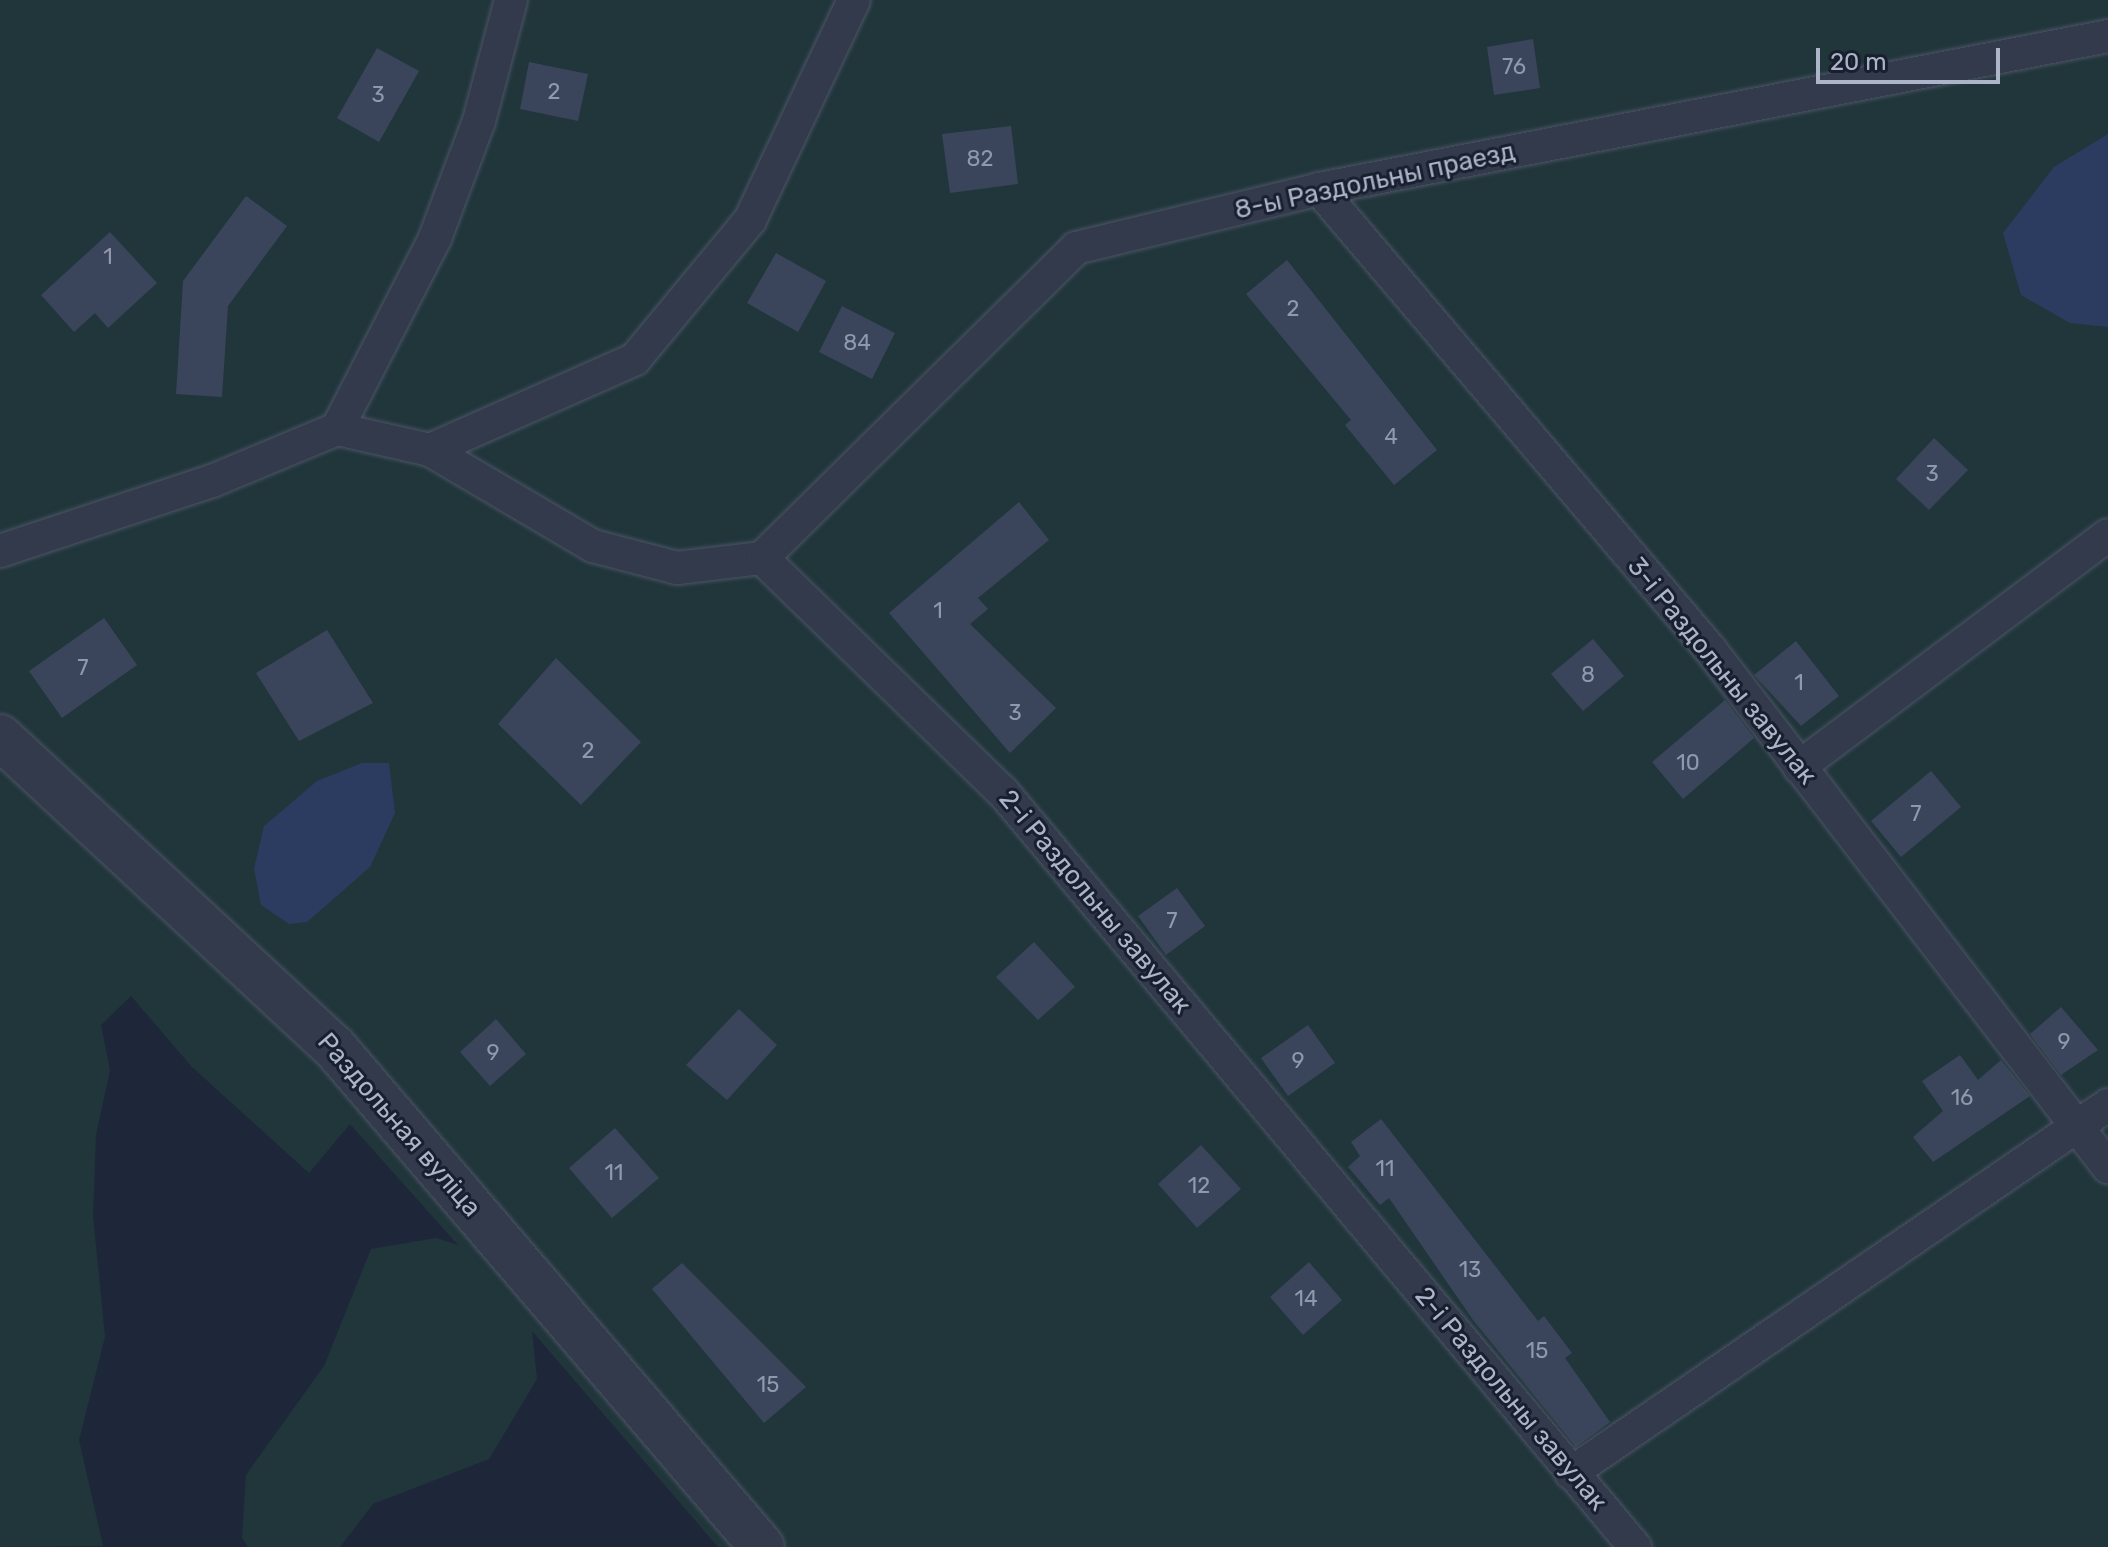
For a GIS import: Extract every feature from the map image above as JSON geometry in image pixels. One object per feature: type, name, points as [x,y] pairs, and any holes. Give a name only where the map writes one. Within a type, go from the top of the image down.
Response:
[{"type":"street","name":"Раздольная вуліца","points":[[0,737],[334,1047],[762,1547]]},
{"type":"lane","points":[[337,429],[435,238],[479,121],[511,0]]},
{"type":"lane","points":[[430,450],[635,359],[750,220],[854,0]]},
{"type":"lane","name":"8-ы Раздольны праезд","points":[[762,558],[1076,248],[1319,189],[2108,36]]},
{"type":"lane","name":"3-і Раздольны завулак","points":[[1319,189],[1709,648],[2108,1167]]},
{"type":"lane","points":[[0,551],[212,481],[337,429],[430,450],[593,546],[677,568],[762,558]]},
{"type":"lane","points":[[1799,767],[2108,535]]},
{"type":"lane","name":"2-і Раздольны завулак","points":[[762,558],[1003,792],[1635,1547]]},
{"type":"lane","points":[[1571,1473],[2108,1105]]},
{"type":"green space","points":[[0,0],[2108,0],[2108,1547],[718,1547],[532,1331],[537,1379],[489,1459],[373,1504],[340,1547],[248,1547],[242,1538],[246,1475],[324,1366],[371,1249],[436,1238],[458,1245],[350,1124],[309,1173],[192,1067],[131,996],[101,1025],[110,1070],[96,1135],[93,1216],[105,1337],[79,1440],[103,1546],[0,1547]]},
{"type":"water","points":[[2108,134],[2108,327],[2070,323],[2021,295],[2003,233],[2054,167]]},
{"type":"water","points":[[362,763],[389,763],[395,813],[370,867],[307,922],[289,924],[261,905],[254,869],[264,826],[317,781]]},
{"type":"building","points":[[1533,39],[1540,88],[1494,95],[1487,47]]},
{"type":"building","points":[[377,48],[419,71],[379,142],[337,118]]},
{"type":"building","points":[[529,62],[588,74],[578,121],[520,109]]},
{"type":"building","points":[[1011,126],[1018,184],[950,193],[942,134]]},
{"type":"building","points":[[246,196],[287,226],[228,306],[222,397],[176,394],[183,281]]},
{"type":"building","points":[[110,232],[157,283],[108,328],[95,313],[74,332],[41,295]]},
{"type":"building","points":[[776,253],[826,281],[798,332],[747,303]]},
{"type":"building","points":[[1287,260],[1437,450],[1394,485],[1345,425],[1351,420],[1246,294]]},
{"type":"building","points":[[842,306],[895,333],[872,379],[819,352]]},
{"type":"building","points":[[1934,438],[1968,470],[1929,510],[1896,479]]},
{"type":"building","points":[[1019,502],[1049,540],[978,598],[988,609],[970,624],[1056,708],[1010,753],[889,613]]},
{"type":"building","points":[[104,618],[137,665],[62,718],[29,671]]},
{"type":"building","points":[[327,630],[373,703],[299,741],[256,673]]},
{"type":"building","points":[[1593,639],[1624,676],[1583,711],[1551,674]]},
{"type":"building","points":[[1796,641],[1839,696],[1801,726],[1754,675]]},
{"type":"building","points":[[556,658],[641,742],[581,805],[498,724]]},
{"type":"building","points":[[1725,700],[1754,738],[1683,799],[1652,762]]},
{"type":"building","points":[[1931,771],[1961,807],[1901,857],[1871,821]]},
{"type":"building","points":[[1177,888],[1205,926],[1166,955],[1138,916]]},
{"type":"building","points":[[1034,942],[1075,987],[1038,1020],[996,977]]},
{"type":"building","points":[[2061,1007],[2098,1050],[2061,1075],[2030,1034]]},
{"type":"building","points":[[739,1009],[777,1045],[727,1100],[686,1065]]},
{"type":"building","points":[[496,1019],[526,1054],[490,1086],[460,1052]]},
{"type":"building","points":[[1308,1025],[1335,1063],[1288,1096],[1261,1058]]},
{"type":"building","points":[[1960,1055],[1978,1080],[2001,1060],[2030,1096],[1933,1162],[1913,1137],[1943,1111],[1922,1081]]},
{"type":"building","points":[[1381,1119],[1538,1321],[1544,1316],[1572,1353],[1565,1358],[1610,1422],[1576,1447],[1473,1320],[1389,1198],[1380,1205],[1348,1167],[1360,1156],[1351,1142]]},
{"type":"building","points":[[615,1128],[659,1178],[612,1218],[569,1168]]},
{"type":"building","points":[[1201,1145],[1241,1189],[1197,1228],[1158,1184]]},
{"type":"building","points":[[1309,1262],[1342,1300],[1303,1335],[1270,1297]]},
{"type":"building","points":[[682,1263],[806,1387],[764,1423],[652,1289]]}]
